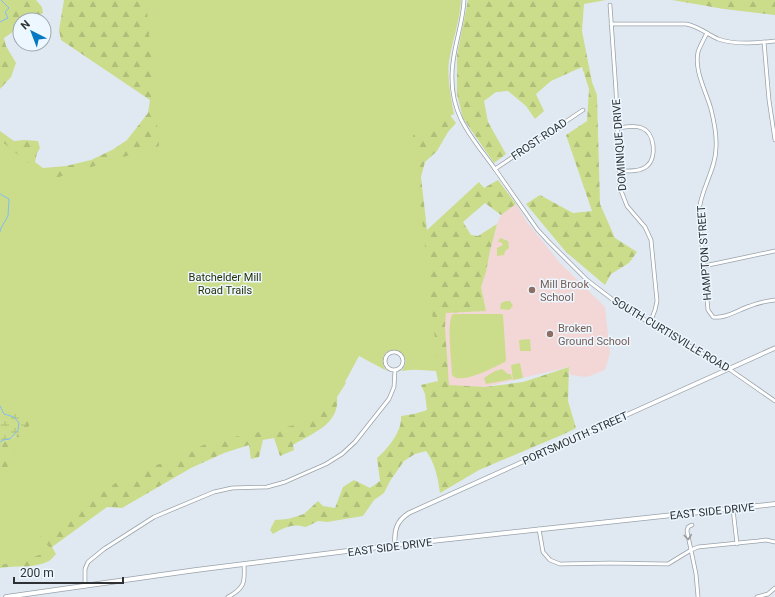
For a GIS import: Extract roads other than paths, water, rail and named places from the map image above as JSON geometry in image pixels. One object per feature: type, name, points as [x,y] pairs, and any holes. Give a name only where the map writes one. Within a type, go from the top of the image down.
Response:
[{"type":"main road","name":"EAST SIDE DRIVE","points":[[6,597],[395,545],[775,504]]},
{"type":"street","name":"SOUTH CURTISVILLE ROAD","points":[[464,0],[462,19],[452,65],[455,102],[458,114],[464,126],[522,208],[548,241],[593,285],[621,306],[729,369],[775,401]]},
{"type":"street","name":"DOMINIQUE DRIVE","points":[[610,5],[618,128],[620,188],[630,211],[647,231],[652,245],[657,301],[650,323]]},
{"type":"street","points":[[611,24],[686,24],[695,26],[726,41],[775,41]]},
{"type":"street","name":"HAMPTON STREET","points":[[707,33],[698,51],[697,60],[712,116],[716,147],[714,163],[700,200],[699,207],[708,310],[713,317],[717,318],[760,302],[775,300]]},
{"type":"street","points":[[764,42],[769,100],[775,140]]},
{"type":"street","name":"FROST ROAD","points":[[495,169],[583,110]]},
{"type":"street","points":[[618,128],[637,126],[644,129],[651,136],[653,153],[650,162],[643,168],[619,172]]},
{"type":"street","points":[[704,266],[775,251]]},
{"type":"street","name":"PORTSMOUTH STREET","points":[[395,545],[396,526],[401,518],[409,513],[775,348]]},
{"type":"street","points":[[393,352],[400,354],[403,362],[399,368],[395,370],[389,369],[385,363],[386,355],[393,352]]},
{"type":"street","points":[[85,586],[85,569],[88,562],[148,519],[214,492],[232,488],[267,486],[285,482],[326,464],[342,454],[355,442],[389,399],[394,387],[395,370]]},
{"type":"street","points":[[733,509],[737,544]]},
{"type":"street","points":[[692,526],[688,527],[687,531],[697,582],[698,597]]},
{"type":"street","points":[[539,530],[543,552],[550,560],[560,564],[668,564],[698,547],[766,540],[775,542]]},
{"type":"street","points":[[228,597],[236,593],[242,587],[245,576],[244,564]]},
{"type":"street","points":[[757,597],[768,594],[775,588]]},
{"type":"waterway","points":[[0,22],[8,18],[5,12],[9,8],[1,0]]},
{"type":"waterway","points":[[0,194],[9,199],[8,216],[0,232]]},
{"type":"waterway","points":[[0,406],[4,414],[14,417],[19,423],[18,430],[10,439],[0,442]]},
{"type":"place","name":"Mill Brook School","points":[[532,290]]},
{"type":"place","name":"Broken Ground School","points":[[550,334]]},
{"type":"park label","name":"Batchelder Mill Road Trails","points":[[225,283]]}]
